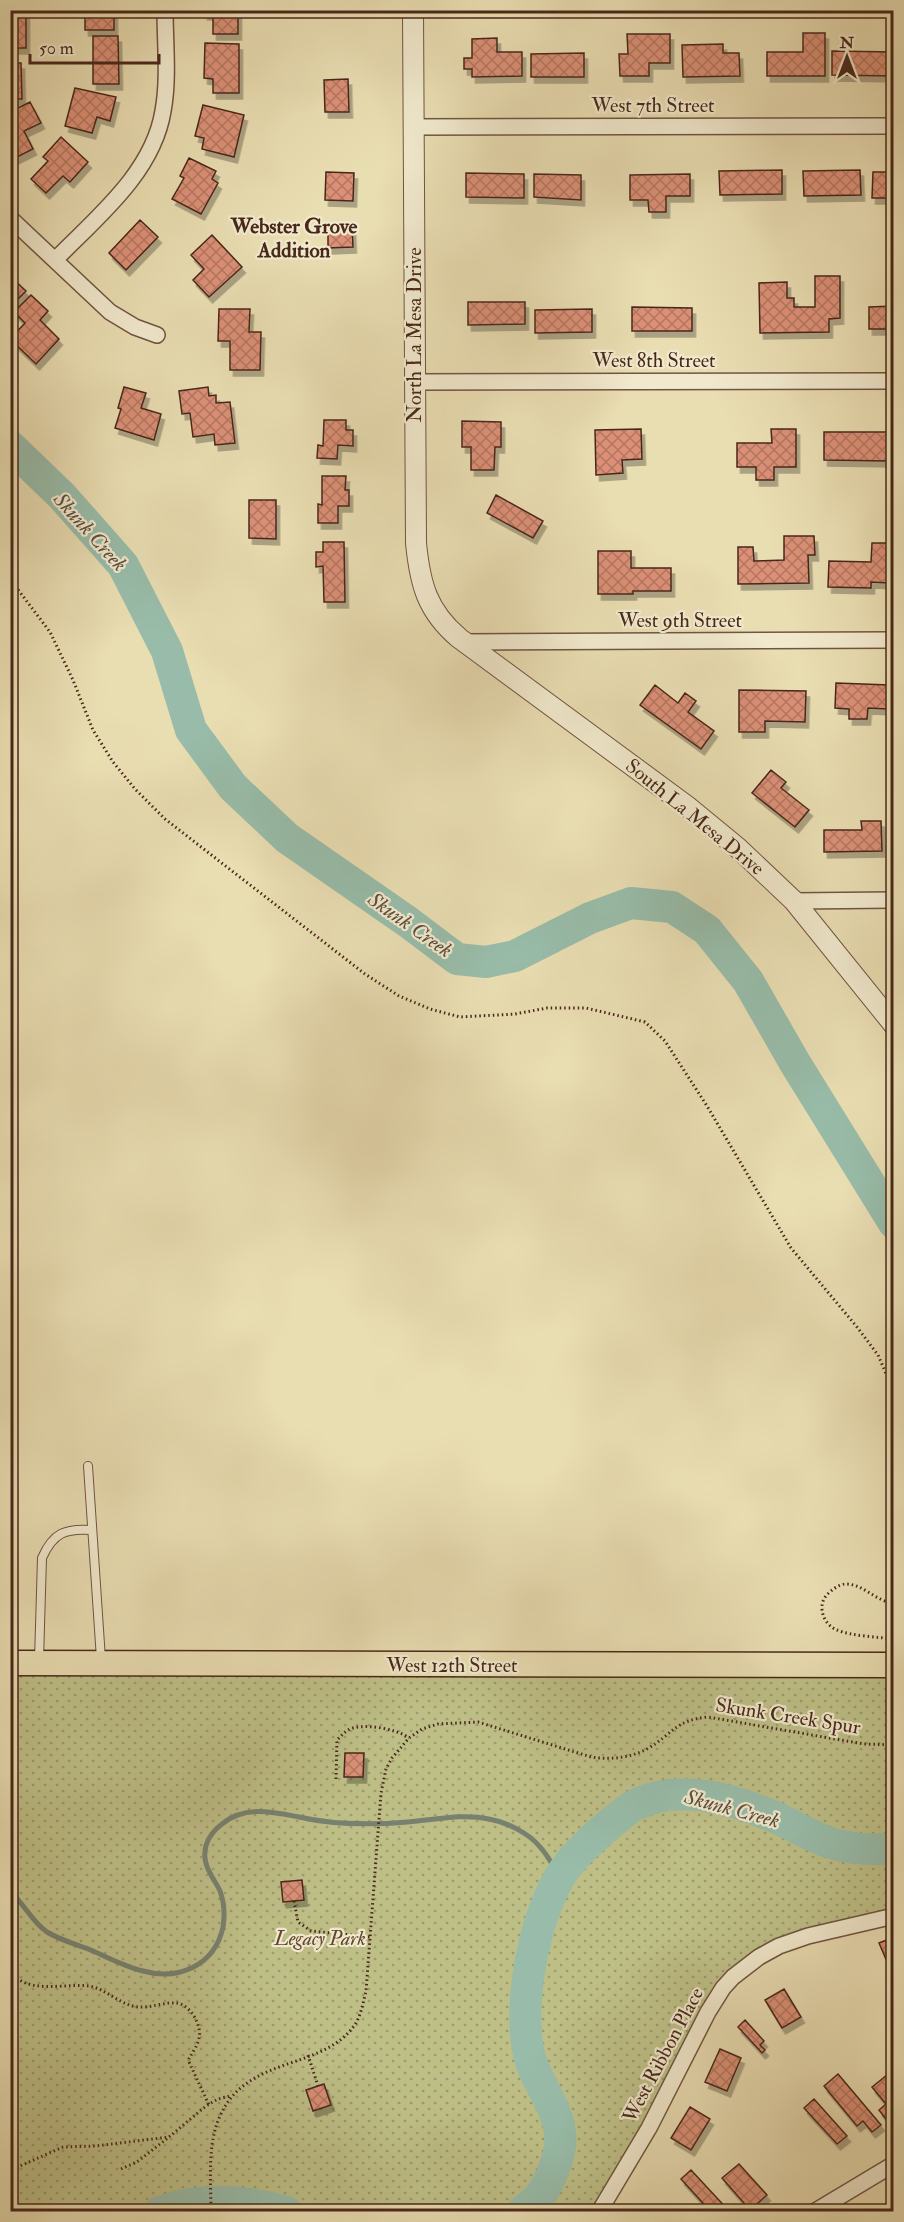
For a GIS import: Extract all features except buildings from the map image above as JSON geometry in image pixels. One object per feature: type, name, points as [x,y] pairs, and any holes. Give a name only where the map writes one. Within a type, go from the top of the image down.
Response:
[{"type":"main road","name":"West 12th Street","points":[[10,1663],[894,1665]]},
{"type":"street","points":[[55,260],[126,188],[147,155],[159,128],[165,97],[165,10]]},
{"type":"street","name":"North La Mesa Drive","points":[[413,10],[418,569],[431,607],[445,626],[466,642]]},
{"type":"street","name":"West 7th Street","points":[[413,127],[894,126]]},
{"type":"street","points":[[10,218],[110,312],[135,327],[157,335]]},
{"type":"street","name":"West 8th Street","points":[[415,382],[894,381]]},
{"type":"street","name":"West 9th Street","points":[[466,642],[894,640]]},
{"type":"street","name":"South La Mesa Drive","points":[[466,642],[687,806],[738,848],[794,901],[894,1025]]},
{"type":"street","points":[[794,901],[894,900]]},
{"type":"street","name":"West Ribbon Place","points":[[599,2211],[649,2128],[708,2012],[733,1977],[759,1957],[779,1946],[808,1936],[894,1916]]},
{"type":"street","points":[[814,2211],[894,2164]]},
{"type":"lane","points":[[88,1466],[102,1664]]},
{"type":"lane","points":[[39,1663],[42,1558],[48,1543],[59,1534],[76,1529],[92,1530]]},
{"type":"path","points":[[10,579],[50,632],[93,730],[113,762],[135,789],[165,819],[365,974],[399,996],[430,1009],[460,1017],[515,1014],[547,1008],[586,1008],[645,1022],[665,1041],[701,1096],[791,1248],[878,1355],[891,1385],[894,1404]]},
{"type":"path","points":[[894,1603],[886,1602],[860,1588],[845,1584],[834,1588],[824,1598],[822,1610],[824,1619],[836,1630],[894,1639]]},
{"type":"path","name":"Skunk Creek Spur","points":[[211,2211],[212,2146],[219,2116],[232,2096],[248,2081],[262,2073],[334,2044],[353,2027],[357,2020],[366,1991],[381,1793],[386,1769],[409,1738],[422,1729],[438,1724],[478,1722],[604,1759],[632,1755],[647,1749],[684,1721],[708,1718],[864,1744],[894,1745]]},
{"type":"path","points":[[336,1779],[337,1740],[345,1731],[353,1728],[391,1729],[409,1738]]},
{"type":"path","points":[[331,1755],[336,1756]]},
{"type":"path","points":[[294,1901],[298,1922],[311,1931],[371,1937]]},
{"type":"path","points":[[10,1972],[16,1978],[33,1985],[92,1987],[138,2007],[176,2003],[182,2005],[195,2019],[199,2031],[199,2039],[189,2059],[192,2072],[209,2105]]},
{"type":"path","points":[[308,2055],[318,2086]]},
{"type":"path","points":[[121,2169],[137,2162],[218,2099],[232,2096]]},
{"type":"path","points":[[10,2174],[20,2166],[63,2147],[95,2146],[169,2137]]},
{"type":"green space","name":"Legacy Park","points":[[11,1663],[893,1664],[893,1916],[759,1957],[708,2012],[599,2211],[11,2212]]},
{"type":"waterway","name":"Skunk Creek","points":[[10,446],[62,496],[123,565],[167,651],[191,730],[233,787],[287,838],[457,959],[486,962],[515,956],[590,918],[631,903],[672,907],[707,930],[748,981],[795,1063],[894,1223]]},
{"type":"waterway","name":"Skunk Creek","points":[[522,2212],[543,2191],[560,2149],[558,2122],[535,2071],[528,2049],[526,2008],[531,1962],[542,1917],[550,1896],[569,1863],[591,1841],[633,1806],[651,1799],[687,1794],[742,1805],[777,1818],[817,1838],[846,1847],[894,1849]]},
{"type":"waterway","points":[[10,1892],[37,1923],[52,1935],[124,1965],[156,1974],[170,1974],[194,1967],[204,1960],[219,1940],[224,1922],[223,1904],[220,1891],[206,1864],[205,1851],[208,1839],[216,1829],[240,1814],[269,1812],[326,1822],[354,1824],[479,1817],[510,1825],[530,1837],[546,1854],[560,1877]]},
{"type":"waterway","name":"Skunk Creek","points":[[160,2212],[207,2202],[239,2203],[287,2212]]},
{"type":"district","name":"Webster Grove Addition","points":[[294,238]]}]
